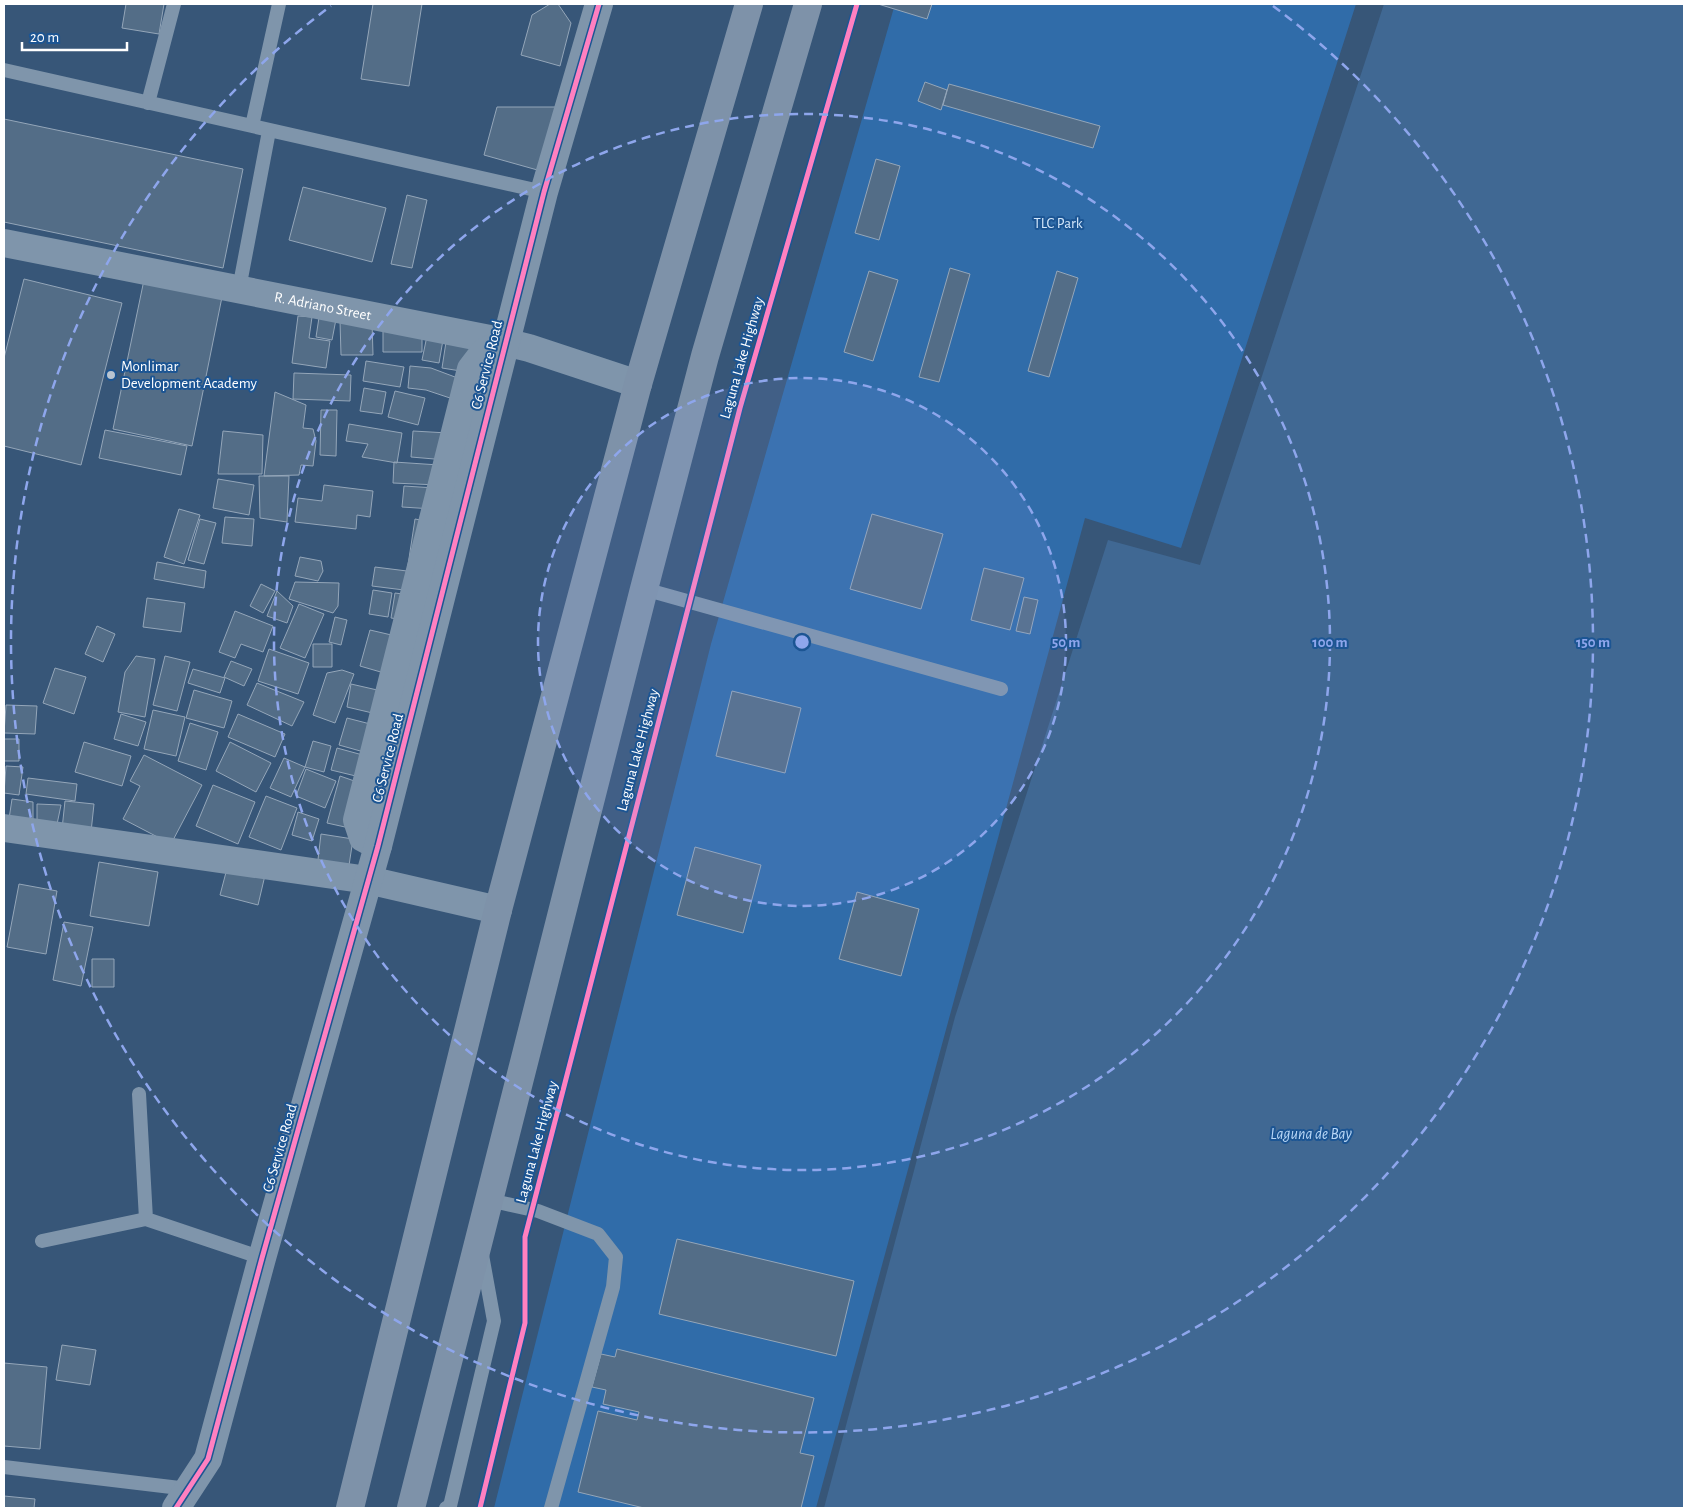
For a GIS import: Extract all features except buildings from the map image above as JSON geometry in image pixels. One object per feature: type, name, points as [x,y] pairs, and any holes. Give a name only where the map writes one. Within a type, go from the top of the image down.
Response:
[{"type":"main road","points":[[350,1508],[498,910],[638,384],[748,4]]},
{"type":"main road","name":"Laguna Lake Highway","points":[[411,1508],[704,356],[808,4]]},
{"type":"street","name":"C6 Service Road","points":[[182,1499],[208,1459],[262,1258],[517,345],[544,192],[598,4]]},
{"type":"street","name":"R. Adriano Street","points":[[4,243],[517,345],[638,384]]},
{"type":"street","points":[[4,828],[368,880],[498,910]]},
{"type":"lane","points":[[148,103],[174,4]]},
{"type":"lane","points":[[252,126],[279,4]]},
{"type":"lane","points":[[4,70],[544,192]]},
{"type":"lane","points":[[239,289],[270,131]]},
{"type":"lane","points":[[644,589],[1001,688]]},
{"type":"lane","points":[[139,1094],[146,1218]]},
{"type":"lane","points":[[489,1200],[538,1211],[598,1234],[616,1257],[613,1287],[551,1508]]},
{"type":"lane","points":[[42,1241],[146,1218],[262,1258]]},
{"type":"lane","points":[[446,1508],[450,1506],[494,1321],[479,1238]]},
{"type":"lane","points":[[4,1467],[182,1499]]},
{"type":"green space","name":"TLC Park","points":[[895,4],[1356,4],[1181,548],[1085,518],[816,1508],[494,1508],[711,644]]},
{"type":"water","name":"Laguna de Bay","points":[[1384,4],[1684,4],[1684,1508],[824,1508],[955,1017],[1108,540],[1200,565]]},
{"type":"cycle path","points":[[176,1508],[208,1459],[262,1258],[378,846],[544,192],[599,4]]},
{"type":"cycle path","points":[[480,1508],[525,1323],[525,1237],[740,408],[857,4]]},
{"type":"place","name":"Monlimar Development Academy","points":[[111,375]]}]
